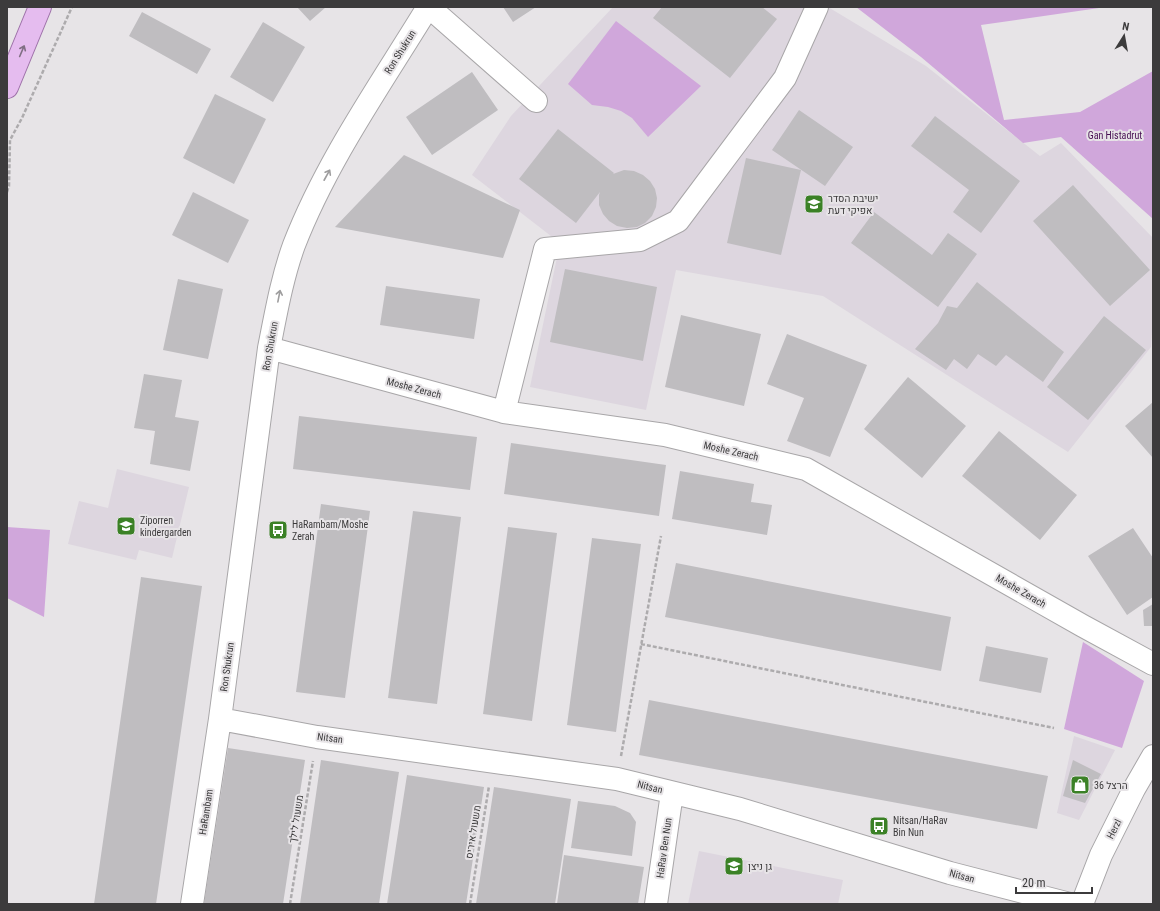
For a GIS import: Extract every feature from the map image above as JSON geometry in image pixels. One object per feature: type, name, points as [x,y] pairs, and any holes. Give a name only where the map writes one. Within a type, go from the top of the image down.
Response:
[{"type":"main road","points":[[7,86],[40,7]]},
{"type":"street","points":[[428,7],[536,101]]},
{"type":"street","name":"Ron Shukrun","points":[[220,719],[269,348],[281,289],[294,246],[315,196],[361,115],[428,7]]},
{"type":"street","points":[[504,412],[545,249],[640,240],[678,221],[785,78],[818,7]]},
{"type":"street","name":"Moshe Zerach","points":[[269,348],[504,412],[665,435],[806,469],[1153,664]]},
{"type":"street","name":"Nitsan","points":[[220,719],[317,737],[617,779],[740,809],[950,873],[1070,904]]},
{"type":"street","name":"HaRambam","points":[[192,904],[220,719]]},
{"type":"street","name":"Herzl","points":[[1082,904],[1101,855],[1134,789],[1153,756]]},
{"type":"street","name":"HaRav Ben Nun","points":[[656,904],[672,793]]},
{"type":"path","points":[[7,192],[9,186],[10,140],[22,118],[72,7]]},
{"type":"path","points":[[617,779],[661,536]]},
{"type":"path","points":[[641,644],[1054,728]]},
{"type":"path","name":"משעול לילך","points":[[290,904],[317,737]]},
{"type":"path","name":"משעול איריס","points":[[470,904],[492,762]]},
{"type":"shaded area","name":"ישיבת הסדר אפיקי דעת","points":[[613,7],[828,7],[926,66],[1040,156],[1061,143],[1153,238],[1153,317],[1151,347],[1068,452],[823,296],[676,270],[646,410],[530,387],[560,243],[472,175],[511,116]]},
{"type":"shaded area","name":"Ziporren kindergarden","points":[[117,469],[189,487],[172,558],[139,550],[136,560],[68,544],[79,501],[108,508]]},
{"type":"shaded area","points":[[1074,736],[1115,750],[1079,820],[1057,813]]},
{"type":"shaded area","name":"גן ניצן","points":[[699,851],[843,880],[838,904],[688,904]]},
{"type":"green space","name":"Gan Histadrut","points":[[856,7],[1106,7],[981,25],[1004,120],[1080,112],[1153,71],[1153,219],[1061,137],[1023,143],[921,57]]},
{"type":"green space","points":[[616,21],[701,86],[648,137],[632,118],[621,111],[608,107],[592,105],[568,84]]},
{"type":"green space","points":[[7,527],[50,530],[44,617],[7,598]]},
{"type":"green space","points":[[1083,642],[1144,681],[1122,748],[1064,729]]},
{"type":"building","points":[[297,7],[326,7],[310,21]]},
{"type":"building","points":[[503,7],[536,7],[513,22]]},
{"type":"building","points":[[662,7],[762,7],[777,19],[730,78],[653,18]]},
{"type":"building","points":[[142,12],[211,49],[197,74],[129,36]]},
{"type":"building","points":[[263,22],[305,47],[273,102],[230,77]]},
{"type":"building","points":[[472,72],[498,110],[432,155],[406,117]]},
{"type":"building","points":[[215,94],[266,119],[234,184],[183,158]]},
{"type":"building","points":[[799,110],[853,147],[825,186],[772,150]]},
{"type":"building","points":[[935,116],[1020,181],[981,233],[953,212],[969,190],[911,146]]},
{"type":"building","points":[[558,129],[614,173],[613,174],[624,170],[634,171],[643,175],[650,181],[655,189],[657,198],[656,207],[652,216],[645,223],[637,227],[627,228],[617,226],[609,221],[603,214],[599,205],[600,192],[576,223],[519,179]]},
{"type":"building","points":[[404,155],[520,210],[503,258],[335,227]]},
{"type":"building","points":[[746,158],[801,170],[781,255],[727,243]]},
{"type":"building","points":[[1073,185],[1150,270],[1110,306],[1033,221]]},
{"type":"building","points":[[193,192],[249,220],[228,263],[172,235]]},
{"type":"building","points":[[874,212],[932,255],[948,233],[977,254],[938,307],[851,243]]},
{"type":"building","points":[[565,269],[657,287],[643,361],[550,342]]},
{"type":"building","points":[[178,279],[223,289],[208,359],[163,350]]},
{"type":"building","points":[[977,282],[1064,352],[1043,382],[1006,355],[996,366],[978,354],[967,369],[954,359],[946,370],[915,349],[938,323],[947,306],[957,308]]},
{"type":"building","points":[[386,286],[480,299],[474,339],[380,325]]},
{"type":"building","points":[[681,315],[761,334],[744,406],[665,387]]},
{"type":"building","points":[[1104,316],[1146,350],[1088,420],[1047,387]]},
{"type":"building","points":[[787,334],[867,365],[830,457],[787,441],[804,398],[767,384]]},
{"type":"building","points":[[144,374],[182,380],[175,417],[199,421],[190,471],[150,464],[155,431],[134,428]]},
{"type":"building","points":[[908,377],[966,426],[922,478],[864,429]]},
{"type":"building","points":[[1153,402],[1153,458],[1125,426]]},
{"type":"building","points":[[299,416],[477,437],[470,490],[293,469]]},
{"type":"building","points":[[999,431],[1077,495],[1040,540],[962,476]]},
{"type":"building","points":[[511,443],[666,465],[659,516],[504,494]]},
{"type":"building","points":[[680,471],[754,484],[751,502],[772,505],[767,535],[672,519]]},
{"type":"building","points":[[321,504],[370,511],[345,698],[296,692]]},
{"type":"building","points":[[413,511],[461,517],[437,704],[388,698]]},
{"type":"building","points":[[508,527],[557,533],[532,721],[483,714]]},
{"type":"building","points":[[1133,528],[1153,558],[1153,597],[1127,615],[1088,556]]},
{"type":"building","points":[[592,538],[641,544],[616,732],[567,725]]},
{"type":"building","points":[[676,563],[951,617],[941,671],[665,617]]},
{"type":"building","points":[[141,577],[202,586],[156,904],[94,904]]},
{"type":"building","points":[[1153,604],[1153,626],[1144,626],[1143,610]]},
{"type":"building","points":[[986,646],[1048,658],[1041,693],[979,681]]},
{"type":"building","points":[[649,700],[1048,776],[1037,829],[639,755]]},
{"type":"building","points":[[228,748],[305,760],[283,904],[204,904]]},
{"type":"building","points":[[321,760],[399,772],[379,904],[300,904]]},
{"type":"building","name":"הרצל 36","points":[[1073,760],[1101,774],[1085,803],[1063,796]]},
{"type":"building","points":[[407,775],[484,787],[466,904],[387,904]]},
{"type":"building","points":[[494,787],[571,799],[555,904],[476,904]]},
{"type":"building","points":[[578,801],[615,806],[630,813],[636,822],[632,856],[571,848]]},
{"type":"building","points":[[564,855],[644,867],[638,904],[557,904]]},
{"type":"place","name":"ישיבת הסדר אפיקי דעת","points":[[814,204]]},
{"type":"place","name":"Ziporren kindergarden","points":[[126,526]]},
{"type":"place","name":"HaRambam/Moshe Zerah","points":[[278,530]]},
{"type":"place","name":"הרצל 36","points":[[1080,785]]},
{"type":"place","name":"Nitsan/HaRav Bin Nun","points":[[879,826]]},
{"type":"place","name":"גן ניצן","points":[[734,866]]}]
